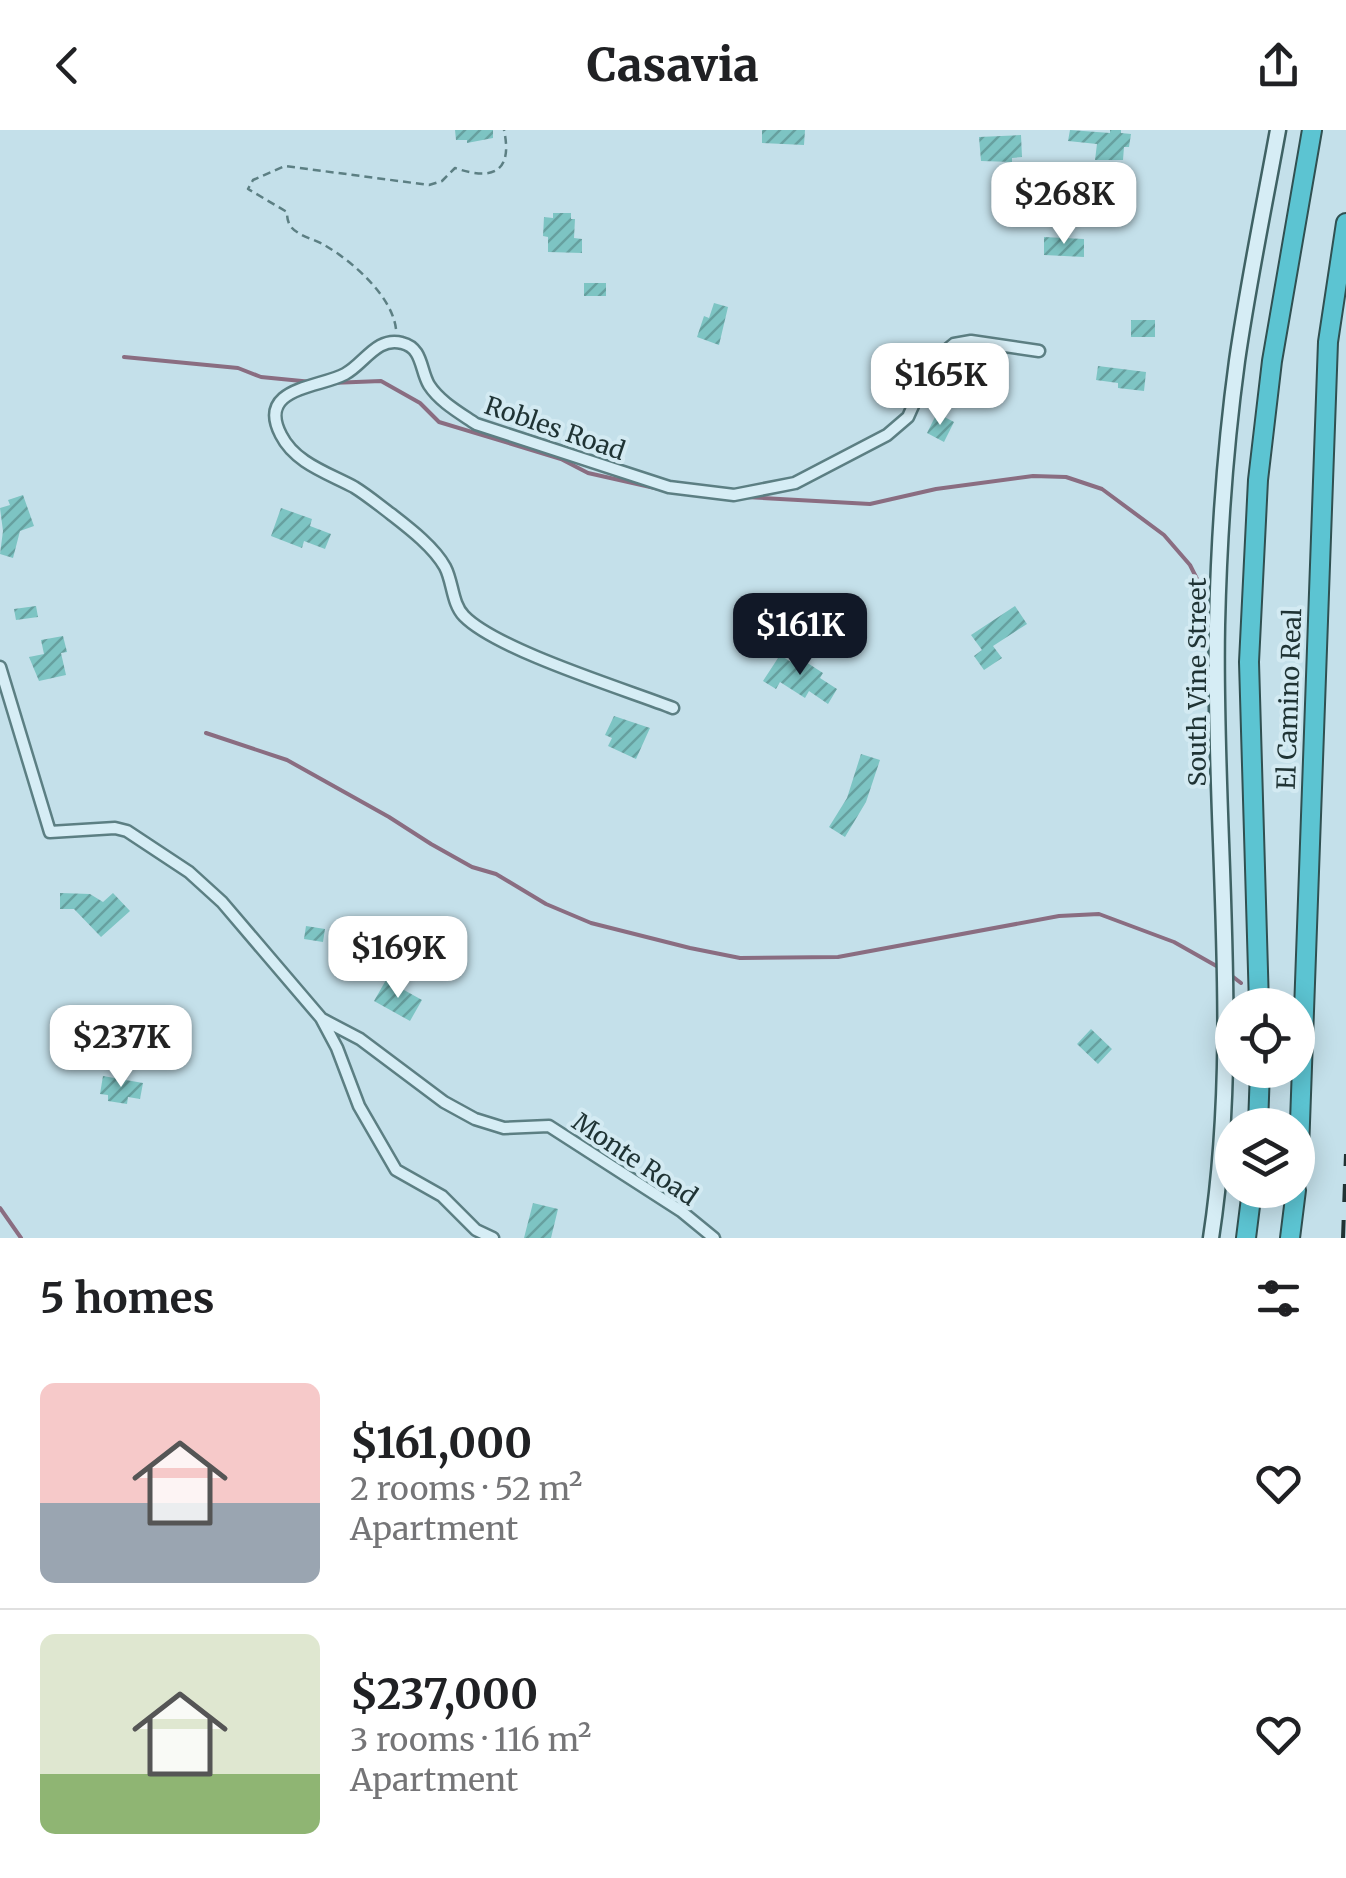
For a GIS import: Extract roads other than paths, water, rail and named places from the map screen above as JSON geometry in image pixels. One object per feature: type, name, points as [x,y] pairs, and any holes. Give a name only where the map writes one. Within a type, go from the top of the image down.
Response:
[{"type":"highway","name":"El Camino Real","points":[[1259,988],[1250,662],[1257,500],[1272,361],[1312,130]]},
{"type":"highway","name":"El Camino Real","points":[[1301,1108],[1328,342],[1346,223]]},
{"type":"highway","points":[[1328,342],[1346,275]]},
{"type":"highway","points":[[1246,1238],[1250,1208]]},
{"type":"highway","points":[[1290,1238],[1294,1208]]},
{"type":"street","name":"South Vine Street","points":[[1211,1238],[1219,1189],[1224,1106],[1217,634],[1229,427],[1278,130]]},
{"type":"street","name":"Robles Road","points":[[673,708],[533,654],[470,622],[460,612],[445,567],[433,551],[356,488],[294,453],[281,436],[276,408],[281,400],[304,386],[330,380],[356,367],[383,344],[397,341],[419,356],[434,391],[476,424],[670,487],[734,495],[795,482],[887,435],[908,417],[934,361],[954,344],[971,341],[1039,351]]},
{"type":"street","points":[[0,667],[50,832],[115,828],[148,842],[222,902],[321,1018],[359,1106],[396,1170],[442,1196],[476,1230],[493,1238]]},
{"type":"street","name":"Monte Road","points":[[321,1018],[360,1039],[444,1102],[475,1120],[504,1128],[549,1126],[681,1211],[714,1238]]},
{"type":"waterway","points":[[124,357],[238,368],[261,377],[312,382]]},
{"type":"waterway","points":[[331,383],[381,381],[420,403],[439,422],[561,459],[588,473],[677,493]]},
{"type":"waterway","points":[[746,497],[870,504],[936,489],[1033,476],[1066,477],[1102,489],[1164,535],[1190,565],[1205,595]]},
{"type":"waterway","points":[[206,733],[287,760],[472,867],[496,874],[546,904],[591,923],[690,948],[740,958],[838,957],[1059,916],[1099,914],[1174,942],[1220,968]]},
{"type":"waterway","points":[[1228,973],[1241,983]]},
{"type":"waterway","points":[[0,1208],[21,1238]]},
{"type":"railway","points":[[1343,1238],[1346,1154]]}]
